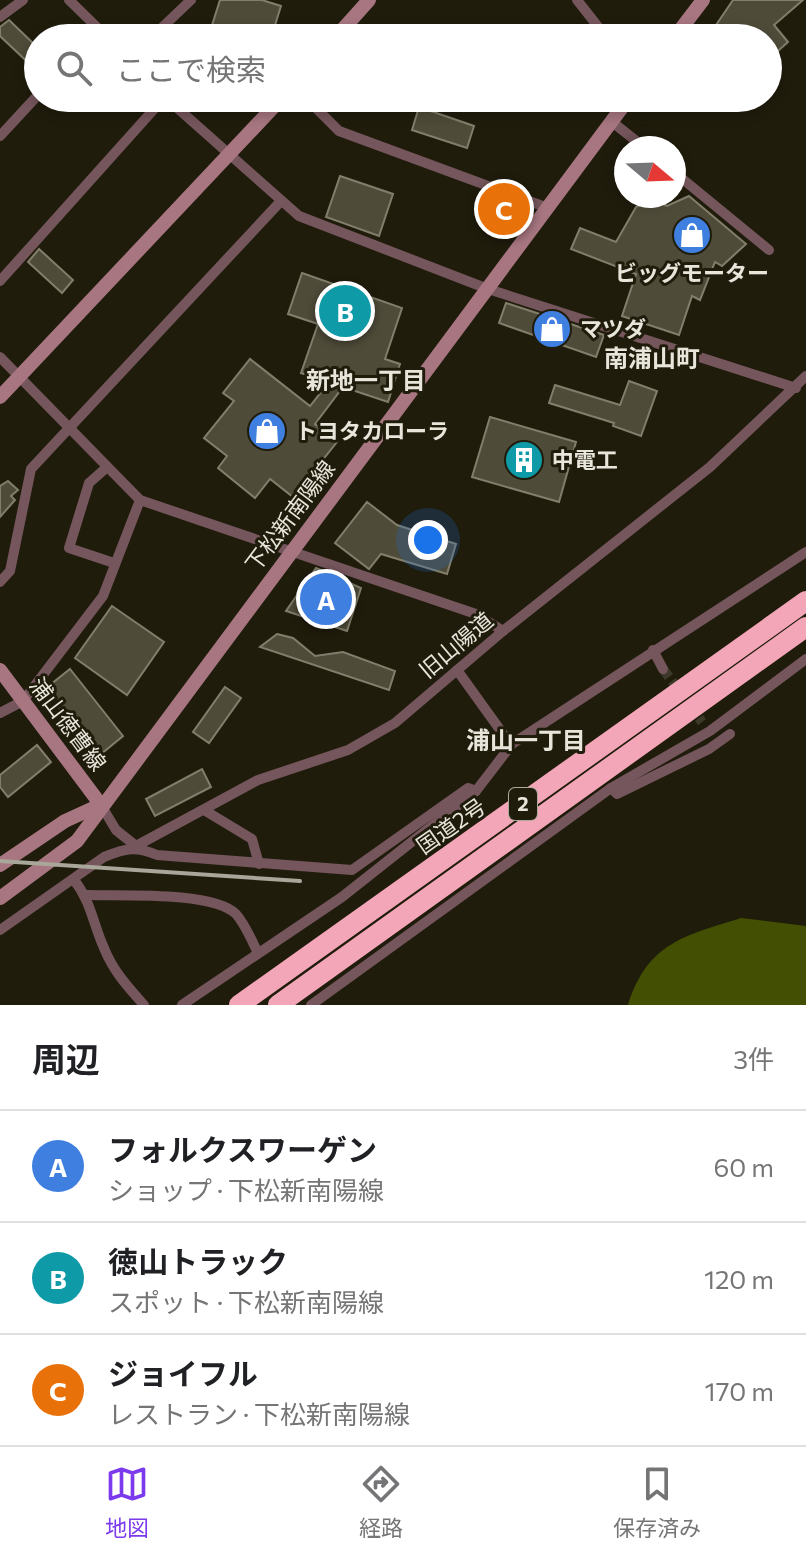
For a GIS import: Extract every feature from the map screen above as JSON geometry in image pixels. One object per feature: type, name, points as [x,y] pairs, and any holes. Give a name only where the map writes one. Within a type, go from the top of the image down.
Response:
[{"type":"highway","name":"国道2号","points":[[239,1005],[806,601]]},
{"type":"highway","name":"国道2号","points":[[278,1005],[806,627]]},
{"type":"main road","points":[[348,24],[369,0]]},
{"type":"main road","points":[[685,24],[703,0]]},
{"type":"main road","points":[[0,397],[269,112]]},
{"type":"main road","name":"下松新南陽線","points":[[0,898],[77,841],[618,112]]},
{"type":"main road","name":"浦山徳曹線","points":[[0,670],[101,805]]},
{"type":"main road","name":"下松新南陽線","points":[[0,865],[65,821],[101,805]]},
{"type":"street","points":[[0,17],[23,0]]},
{"type":"street","points":[[69,0],[95,24]]},
{"type":"street","points":[[166,24],[191,0]]},
{"type":"street","points":[[577,0],[596,24]]},
{"type":"street","points":[[0,136],[24,110]]},
{"type":"street","points":[[0,281],[152,112]]},
{"type":"street","points":[[181,112],[299,216],[488,289],[796,388]]},
{"type":"street","points":[[320,112],[339,131],[548,208]]},
{"type":"street","points":[[611,121],[630,136]]},
{"type":"street","points":[[686,182],[769,250]]},
{"type":"street","points":[[0,582],[10,571],[31,469],[281,201]]},
{"type":"street","points":[[0,357],[140,500],[476,614],[503,631]]},
{"type":"street","name":"旧山陽道","points":[[0,930],[104,857],[136,846],[258,780],[348,750],[395,723],[503,631],[710,467],[806,376]]},
{"type":"street","points":[[106,468],[89,483],[69,548],[114,563]]},
{"type":"street","points":[[0,713],[23,701],[103,596],[140,500]]},
{"type":"street","points":[[182,1005],[342,897],[476,791],[511,745],[806,552]]},
{"type":"street","points":[[653,650],[663,669]]},
{"type":"street","points":[[311,1005],[611,788],[806,659]]},
{"type":"street","points":[[457,670],[511,745]]},
{"type":"street","points":[[611,788],[617,794],[652,779],[730,734]]},
{"type":"street","points":[[101,805],[116,830],[136,846],[157,855],[352,870],[468,788],[476,791]]},
{"type":"street","points":[[204,810],[252,839],[259,864]]},
{"type":"street","points":[[74,880],[87,895],[109,958],[119,977],[144,1005]]},
{"type":"street","points":[[87,895],[223,904],[237,915],[258,953]]},
{"type":"green space","points":[[741,918],[806,926],[806,1005],[628,1005],[646,967],[658,955],[686,937]]},
{"type":"building","points":[[220,0],[262,0],[281,6],[275,24],[212,24]]},
{"type":"building","points":[[733,0],[803,0],[775,24],[717,24]]},
{"type":"building","points":[[9,20],[24,34],[24,59],[0,36],[0,27]]},
{"type":"building","points":[[417,112],[433,112],[474,126],[467,148],[412,130]]},
{"type":"building","points":[[340,176],[393,194],[379,236],[326,217]]},
{"type":"building","points":[[491,195],[524,208],[516,228],[483,214]]},
{"type":"building","points":[[689,196],[746,244],[722,266],[715,262],[700,300],[692,296],[679,335],[622,316],[636,274],[571,249],[580,228],[616,242],[635,208],[686,208],[686,197]]},
{"type":"building","points":[[39,249],[73,280],[62,293],[28,262]]},
{"type":"building","points":[[302,273],[402,308],[385,359],[400,364],[388,402],[343,387],[315,424],[337,442],[293,497],[270,479],[255,498],[218,468],[227,456],[204,438],[234,401],[223,393],[250,359],[310,406],[329,382],[301,373],[318,324],[288,314]]},
{"type":"building","name":"マツダ","points":[[506,303],[604,335],[596,357],[499,323]]},
{"type":"building","points":[[629,381],[657,391],[641,436],[613,426],[614,423],[549,403],[555,385],[620,405]]},
{"type":"building","name":"中電工","points":[[490,417],[576,442],[559,502],[472,477]]},
{"type":"building","points":[[8,481],[18,490],[11,496],[15,500],[0,517],[0,486]]},
{"type":"building","points":[[367,502],[397,525],[456,544],[447,574],[381,554],[369,569],[335,543]]},
{"type":"building","points":[[316,568],[361,588],[347,631],[286,611]]},
{"type":"building","points":[[112,606],[164,642],[127,695],[75,658]]},
{"type":"building","points":[[277,634],[293,638],[315,656],[343,652],[395,671],[389,690],[260,647]]},
{"type":"building","points":[[70,669],[123,736],[95,759],[45,689]]},
{"type":"building","points":[[225,687],[241,698],[209,743],[193,732]]},
{"type":"building","points":[[37,745],[51,762],[8,797],[0,787],[0,775]]},
{"type":"building","points":[[202,769],[211,787],[155,816],[146,799]]},
{"type":"tunnel","points":[[663,669],[681,693]]},
{"type":"tunnel","points":[[690,706],[702,722]]},
{"type":"railway","points":[[0,861],[300,881]]},
{"type":"place","name":"ジョイフル","points":[[504,209]]},
{"type":"place","name":"ビッグモーター","points":[[692,235]]},
{"type":"place","name":"徳山トラック","points":[[345,311]]},
{"type":"place","name":"マツダ","points":[[552,329]]},
{"type":"place","name":"トヨタカローラ","points":[[267,431]]},
{"type":"place","name":"中電工","points":[[524,460]]},
{"type":"place","name":"フォルクスワーゲン","points":[[326,599]]},
{"type":"district","name":"南浦山町","points":[[652,359]]},
{"type":"district","name":"新地一丁目","points":[[366,381]]},
{"type":"district","name":"浦山一丁目","points":[[526,741]]}]
